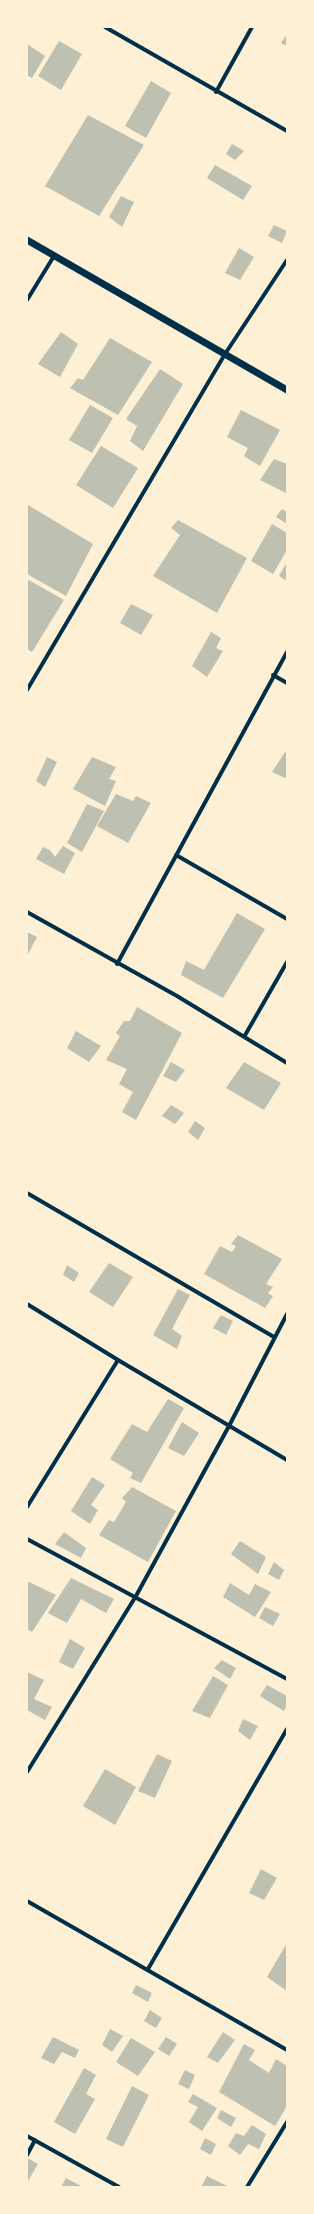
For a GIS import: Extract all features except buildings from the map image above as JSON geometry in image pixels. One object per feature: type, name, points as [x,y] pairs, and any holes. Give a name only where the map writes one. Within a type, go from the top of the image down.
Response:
[{"type":"street","points":[[105,27],[216,92],[287,131]]},
{"type":"street","points":[[216,92],[252,27]]},
{"type":"street","points":[[27,240],[287,390]]},
{"type":"street","points":[[27,300],[54,256]]},
{"type":"street","points":[[27,690],[225,354],[287,260]]},
{"type":"street","points":[[117,964],[273,675],[287,652]]},
{"type":"street","points":[[273,675],[287,683]]},
{"type":"street","points":[[176,855],[287,919]]},
{"type":"street","points":[[27,912],[117,964],[177,996],[287,1063]]},
{"type":"street","points":[[244,1037],[287,962]]},
{"type":"street","points":[[27,1193],[274,1337]]},
{"type":"street","points":[[27,1304],[118,1360],[287,1460]]},
{"type":"street","points":[[27,1772],[136,1596],[229,1426],[287,1314]]},
{"type":"street","points":[[27,1507],[118,1360]]},
{"type":"street","points":[[27,1538],[287,1679]]},
{"type":"street","points":[[148,1969],[287,1729]]},
{"type":"street","points":[[27,1901],[287,2050]]},
{"type":"street","points":[[247,2187],[287,2122]]},
{"type":"street","points":[[27,2136],[119,2187]]},
{"type":"street","points":[[27,2154],[35,2140]]}]
